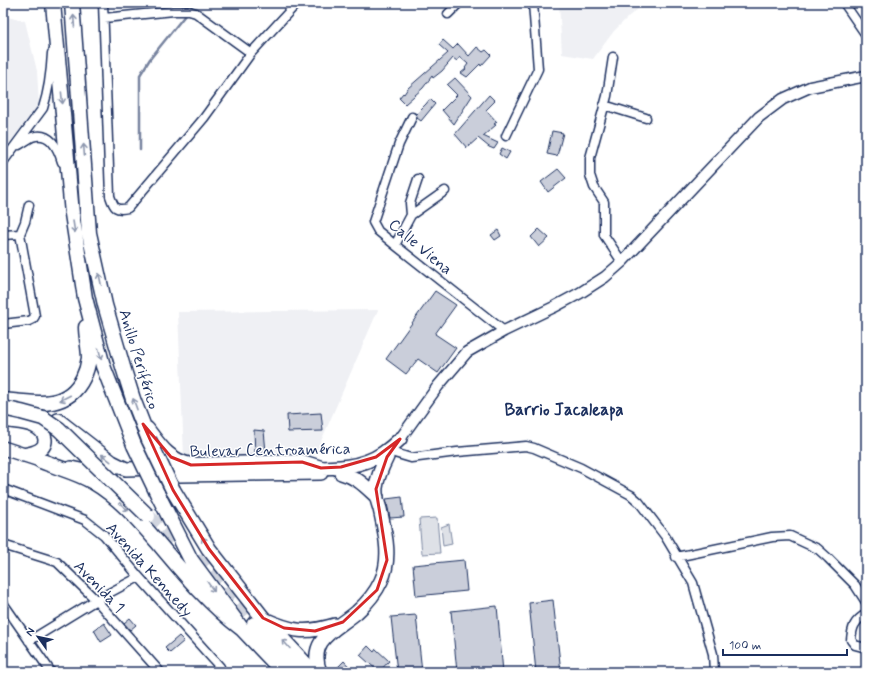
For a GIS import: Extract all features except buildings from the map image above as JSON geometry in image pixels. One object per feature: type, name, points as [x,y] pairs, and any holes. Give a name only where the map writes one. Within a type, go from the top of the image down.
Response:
[{"type":"highway","name":"Anillo Periférico","points":[[53,3],[72,214],[85,298],[103,366],[134,444],[156,493],[191,560],[253,624],[313,672]]},
{"type":"highway","name":"Anillo Periférico","points":[[72,3],[89,233],[105,305],[123,367],[149,440],[173,490],[283,672]]},
{"type":"highway","points":[[3,400],[32,403],[50,402],[63,400],[74,393],[86,371],[89,357],[86,334],[85,298]]},
{"type":"highway","points":[[3,408],[43,418],[59,429],[148,516]]},
{"type":"highway","points":[[143,424],[170,457],[190,465],[302,462],[321,468]]},
{"type":"highway","points":[[42,461],[92,481],[111,495],[140,522],[208,600],[224,616],[253,624],[297,672]]},
{"type":"main road","name":"Bulevar Centroamérica","points":[[3,400],[52,416],[112,462],[126,469],[186,467],[341,467],[361,464],[384,453],[400,439]]},
{"type":"main road","points":[[3,420],[33,426],[41,430],[44,434],[44,444],[40,450],[35,453],[23,454]]},
{"type":"main road","name":"Bulevar Centroamérica","points":[[3,448],[42,461],[85,471],[127,474],[341,473],[374,465],[389,454],[400,439]]},
{"type":"main road","points":[[320,672],[316,662],[316,653],[319,644],[324,637],[361,608],[377,590],[384,573],[387,560],[386,547],[383,524],[376,497],[376,489],[378,479],[389,454]]},
{"type":"main road","points":[[341,473],[350,475],[357,479],[376,497]]},
{"type":"main road","points":[[253,624],[300,631],[315,631],[343,622]]},
{"type":"street","points":[[103,3],[110,196],[113,205],[121,210],[128,208],[204,118],[251,53],[297,3]]},
{"type":"street","points":[[448,14],[459,3]]},
{"type":"street","points":[[506,136],[538,69],[533,3]]},
{"type":"street","points":[[844,3],[866,35]]},
{"type":"street","points":[[104,18],[188,11],[196,13],[251,53]]},
{"type":"street","points":[[3,162],[15,148],[43,108],[50,82],[55,26]]},
{"type":"street","points":[[613,57],[607,96],[590,158],[590,175],[594,187],[604,202],[604,235],[622,262]]},
{"type":"street","points":[[400,439],[438,386],[467,352],[504,331],[580,293],[605,277],[622,262],[759,117],[783,99],[810,86],[866,76]]},
{"type":"street","points":[[604,105],[646,118]]},
{"type":"street","name":"Calle Viena","points":[[412,116],[399,144],[373,222],[378,231],[395,246],[504,331]]},
{"type":"street","points":[[15,148],[38,136],[46,137],[52,140],[59,149],[69,184]]},
{"type":"street","points":[[411,214],[410,203],[418,179]]},
{"type":"street","points":[[395,246],[411,214],[445,191]]},
{"type":"street","points":[[3,324],[33,320],[35,316],[20,234],[25,222],[29,205]]},
{"type":"street","points":[[3,235],[20,234]]},
{"type":"street","points":[[389,454],[411,458],[526,446],[581,468],[631,495],[639,502],[664,536],[693,583],[713,654],[714,672]]},
{"type":"street","name":"Avenida Kennedy","points":[[3,489],[85,520],[104,535],[220,667]]},
{"type":"street","points":[[676,557],[772,537],[790,536],[818,549],[855,585],[866,602]]},
{"type":"street","name":"Avenida 1","points":[[3,545],[57,562],[96,600],[160,672]]},
{"type":"street","points":[[29,641],[96,600],[139,576]]},
{"type":"street","points":[[3,603],[52,672]]},
{"type":"street","points":[[866,614],[855,624],[852,630],[851,640],[855,645],[866,648]]},
{"type":"highlighted area","points":[[143,424],[171,457],[191,465],[302,462],[321,468],[341,467],[376,457],[400,439],[387,457],[376,489],[387,560],[377,590],[343,622],[315,631],[284,628],[263,618],[209,549],[173,490]]},
{"type":"shaded area","points":[[559,3],[646,3],[629,16],[614,31],[593,59],[562,54]]},
{"type":"shaded area","points":[[3,16],[25,21],[37,71],[39,105],[3,151]]},
{"type":"shaded area","points":[[378,310],[315,455],[184,456],[178,312]]},
{"type":"shaded area","points":[[437,518],[440,553],[422,554],[419,519]]},
{"type":"shaded area","points":[[449,524],[452,544],[443,546],[441,527]]},
{"type":"waterway","points":[[189,10],[193,3]]},
{"type":"waterway","points":[[140,150],[140,75],[150,59],[186,14]]},
{"type":"tunnel","points":[[148,516],[204,567],[254,624]]},
{"type":"district","name":"Barrio Jacaleapa","points":[[564,409]]}]
